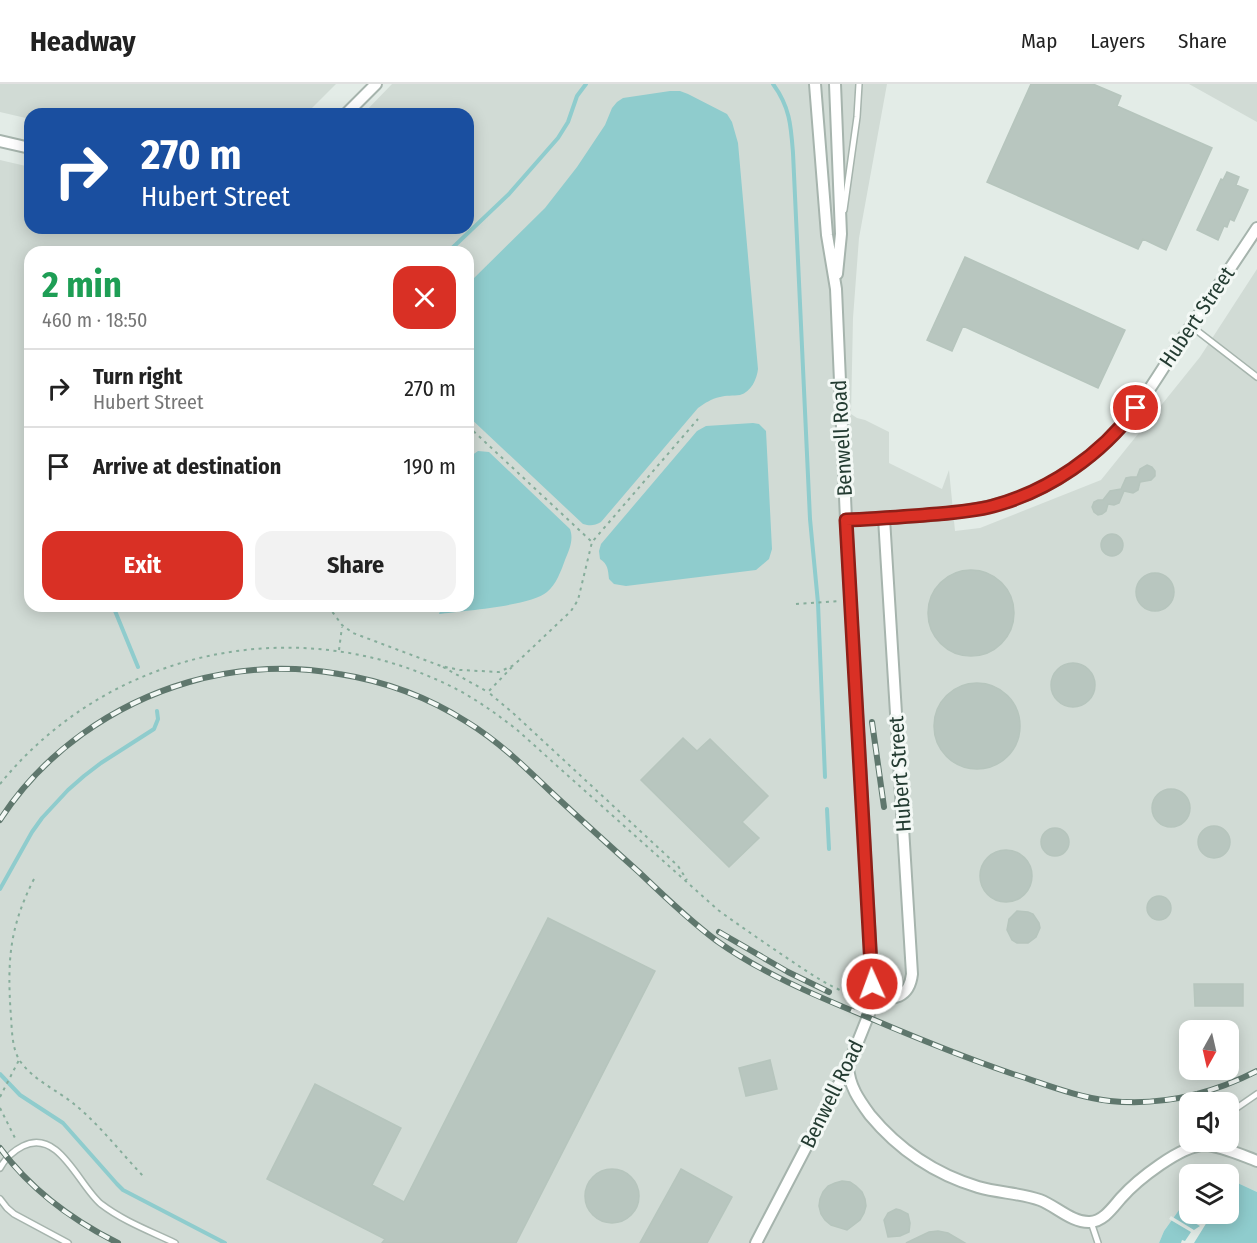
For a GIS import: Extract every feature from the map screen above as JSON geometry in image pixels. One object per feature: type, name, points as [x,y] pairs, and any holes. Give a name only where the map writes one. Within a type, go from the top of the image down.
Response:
[{"type":"street","points":[[352,108],[376,84]]},
{"type":"street","name":"Benwell Road","points":[[756,1243],[848,1064],[866,1021],[871,999],[872,976],[846,520],[836,289],[827,235],[815,84]]},
{"type":"street","name":"Benwell Road","points":[[835,84],[841,234],[836,289]]},
{"type":"street","points":[[0,141],[24,147]]},
{"type":"street","name":"Hubert Street","points":[[846,520],[953,513],[993,506],[1041,488],[1061,476],[1096,451],[1127,420],[1257,228]]},
{"type":"street","name":"Hubert Street","points":[[871,999],[893,998],[903,993],[909,989],[912,974],[885,518]]},
{"type":"street","points":[[848,1064],[850,1082],[865,1108],[879,1126],[923,1163],[967,1183],[1040,1200],[1077,1219],[1090,1222],[1107,1214],[1130,1189],[1181,1152]]},
{"type":"street","points":[[1232,1152],[1257,1161]]},
{"type":"lane","name":"Benwell Road","points":[[841,234],[857,117],[859,84]]},
{"type":"lane","points":[[1191,326],[1257,377]]},
{"type":"lane","points":[[1239,1106],[1257,1094]]},
{"type":"lane","points":[[0,1168],[7,1158],[20,1147],[36,1143],[51,1146],[64,1157],[100,1203],[124,1218],[175,1243]]},
{"type":"lane","points":[[0,1199],[14,1214],[68,1243]]},
{"type":"lane","points":[[1090,1222],[1098,1243]]},
{"type":"path","points":[[488,693],[571,611],[578,600],[592,542],[698,420]]},
{"type":"path","points":[[474,432],[592,542]]},
{"type":"path","points":[[796,604],[851,601]]},
{"type":"path","points":[[332,612],[342,625],[353,633],[441,666],[460,670],[499,672],[514,665]]},
{"type":"path","points":[[339,651],[342,625]]},
{"type":"path","points":[[0,784],[27,753],[64,720],[88,704],[134,680],[189,660],[276,647],[339,651],[373,658],[434,678],[489,708],[516,729],[718,910],[818,979],[844,992],[871,999]]},
{"type":"path","points":[[441,666],[488,693],[513,713],[678,866],[689,884]]},
{"type":"path","points":[[34,879],[16,921],[9,959],[12,1034],[19,1060],[28,1071],[97,1125],[144,1178]]},
{"type":"path","points":[[0,1097],[19,1060]]},
{"type":"path","points":[[0,1108],[20,1147]]},
{"type":"shaded area","points":[[0,84],[336,84],[312,108],[24,108],[24,118],[0,112]]},
{"type":"shaded area","points":[[392,84],[887,84],[859,238],[853,318],[851,414],[889,432],[889,463],[942,489],[949,470],[955,531],[980,528],[1101,480],[1200,357],[1257,269],[1257,1192],[1239,1184],[1239,1164],[1179,1164],[1179,1210],[1164,1231],[1159,1243],[0,1243],[0,160],[24,166],[24,234],[474,234],[474,108],[369,108]]},
{"type":"shaded area","points":[[1189,84],[1257,84],[1257,122]]},
{"type":"water","points":[[680,91],[727,114],[732,122],[738,143],[758,369],[753,385],[744,393],[717,398],[698,408],[601,522],[588,525],[583,524],[474,422],[474,278],[545,208],[577,167],[605,125],[612,108],[623,98]]},
{"type":"water","points":[[759,424],[766,431],[772,549],[769,559],[756,570],[626,586],[614,584],[609,579],[606,565],[600,559],[601,544],[697,431],[706,426]]},
{"type":"water","points":[[478,451],[489,452],[570,529],[570,545],[562,569],[556,582],[539,597],[474,610],[474,454]]},
{"type":"water","points":[[1239,1184],[1257,1192],[1257,1243],[1159,1243],[1164,1231],[1179,1210],[1179,1224],[1239,1224]]},
{"type":"pier","points":[[1171,1216],[1179,1221],[1179,1224],[1184,1224],[1194,1230],[1200,1226],[1196,1224],[1206,1224],[1194,1243],[1181,1243],[1191,1232],[1169,1219]]},
{"type":"building","points":[[1031,84],[1093,84],[1121,96],[1117,106],[1212,148],[1166,250],[1143,239],[1138,249],[987,182]]},
{"type":"building","points":[[1227,172],[1239,177],[1236,185],[1248,190],[1234,221],[1230,219],[1227,227],[1224,226],[1218,240],[1197,230],[1221,179],[1223,180]]},
{"type":"building","points":[[965,257],[1125,330],[1098,388],[963,326],[952,351],[927,340]]},
{"type":"building","points":[[1147,465],[1155,471],[1155,476],[1151,480],[1140,482],[1138,490],[1133,493],[1124,491],[1119,503],[1108,504],[1106,511],[1102,514],[1098,515],[1094,512],[1092,507],[1094,502],[1103,500],[1110,491],[1121,489],[1126,478],[1137,477],[1140,469]]},
{"type":"building","points":[[1112,534],[1120,537],[1123,545],[1120,553],[1112,556],[1104,553],[1101,545],[1104,537]]},
{"type":"building","points":[[971,570],[987,574],[1001,583],[1010,597],[1014,613],[1010,629],[1001,643],[987,652],[971,656],[955,652],[941,643],[932,629],[928,613],[932,597],[941,583],[955,574]]},
{"type":"building","points":[[1155,573],[1169,578],[1174,592],[1169,606],[1155,611],[1141,606],[1136,592],[1141,578]]},
{"type":"building","points":[[1073,663],[1089,669],[1095,685],[1089,701],[1073,707],[1057,701],[1051,685],[1057,669]]},
{"type":"building","points":[[977,683],[993,687],[1007,696],[1016,710],[1020,726],[1016,742],[1007,756],[993,765],[977,769],[961,765],[947,756],[938,742],[934,726],[938,710],[947,696],[961,687]]},
{"type":"building","points":[[683,738],[697,751],[710,739],[768,796],[742,822],[759,838],[729,867],[641,780]]},
{"type":"building","points":[[1171,789],[1178,790],[1184,795],[1189,801],[1189,815],[1184,821],[1178,826],[1171,827],[1164,826],[1158,821],[1153,815],[1152,808],[1153,801],[1158,795],[1164,790]]},
{"type":"building","points":[[1214,826],[1225,831],[1230,842],[1225,853],[1214,858],[1203,853],[1198,842],[1203,831]]},
{"type":"building","points":[[1055,828],[1065,832],[1069,842],[1065,852],[1055,856],[1045,852],[1041,842],[1045,832]]},
{"type":"building","points":[[1001,850],[1011,850],[1025,857],[1032,876],[1025,895],[1011,902],[1001,902],[991,898],[984,891],[980,881],[980,871],[984,861],[991,854]]},
{"type":"building","points":[[1159,896],[1167,900],[1171,908],[1167,916],[1159,920],[1151,916],[1147,908],[1151,900]]},
{"type":"building","points":[[1017,911],[1033,914],[1039,923],[1040,928],[1036,937],[1028,943],[1017,943],[1012,940],[1007,930],[1009,919]]},
{"type":"building","points":[[548,918],[655,971],[516,1243],[382,1243],[385,1239],[267,1179],[315,1084],[401,1128],[372,1185],[404,1202]]},
{"type":"building","points":[[1194,984],[1243,984],[1243,1006],[1195,1006]]},
{"type":"building","points":[[770,1060],[777,1089],[746,1096],[739,1068]]},
{"type":"building","points":[[612,1169],[631,1177],[639,1196],[631,1215],[612,1223],[593,1215],[585,1196],[593,1177]]},
{"type":"building","points":[[681,1169],[732,1197],[707,1243],[640,1243]]},
{"type":"building","points":[[842,1181],[850,1182],[862,1192],[866,1206],[860,1220],[847,1230],[831,1225],[825,1220],[819,1206],[823,1192],[828,1186]]},
{"type":"building","points":[[896,1209],[908,1214],[909,1232],[900,1236],[888,1237],[884,1220],[888,1213]]},
{"type":"building","points":[[929,1232],[948,1233],[965,1243],[906,1243]]},
{"type":"waterway","points":[[474,227],[509,194],[558,138],[568,122],[577,96],[586,84]]},
{"type":"waterway","points":[[773,84],[786,109],[793,153],[810,519],[818,603],[825,777]]},
{"type":"waterway","points":[[454,246],[467,234]]},
{"type":"waterway","points":[[115,612],[138,667]]},
{"type":"waterway","points":[[0,889],[42,818],[84,776],[154,729],[158,719],[157,711]]},
{"type":"waterway","points":[[827,809],[829,849]]},
{"type":"waterway","points":[[0,1074],[20,1095],[63,1123],[123,1190],[225,1243]]},
{"type":"railway","points":[[0,820],[37,773],[82,734],[133,703],[161,691],[207,677],[264,669],[301,669],[356,677],[421,698],[478,729],[520,763],[678,909],[717,941],[789,983],[827,1000],[976,1061],[1061,1090],[1097,1099],[1129,1102],[1167,1100],[1204,1092],[1257,1071]]},
{"type":"railway","points":[[872,722],[884,807]]},
{"type":"railway","points":[[719,932],[788,972],[829,992]]},
{"type":"railway","points":[[0,1148],[25,1177],[53,1203],[118,1243]]},
{"type":"route","points":[[872,984],[846,520],[953,513],[993,506],[1019,497],[1041,488],[1080,464],[1113,435],[1136,408]]}]
